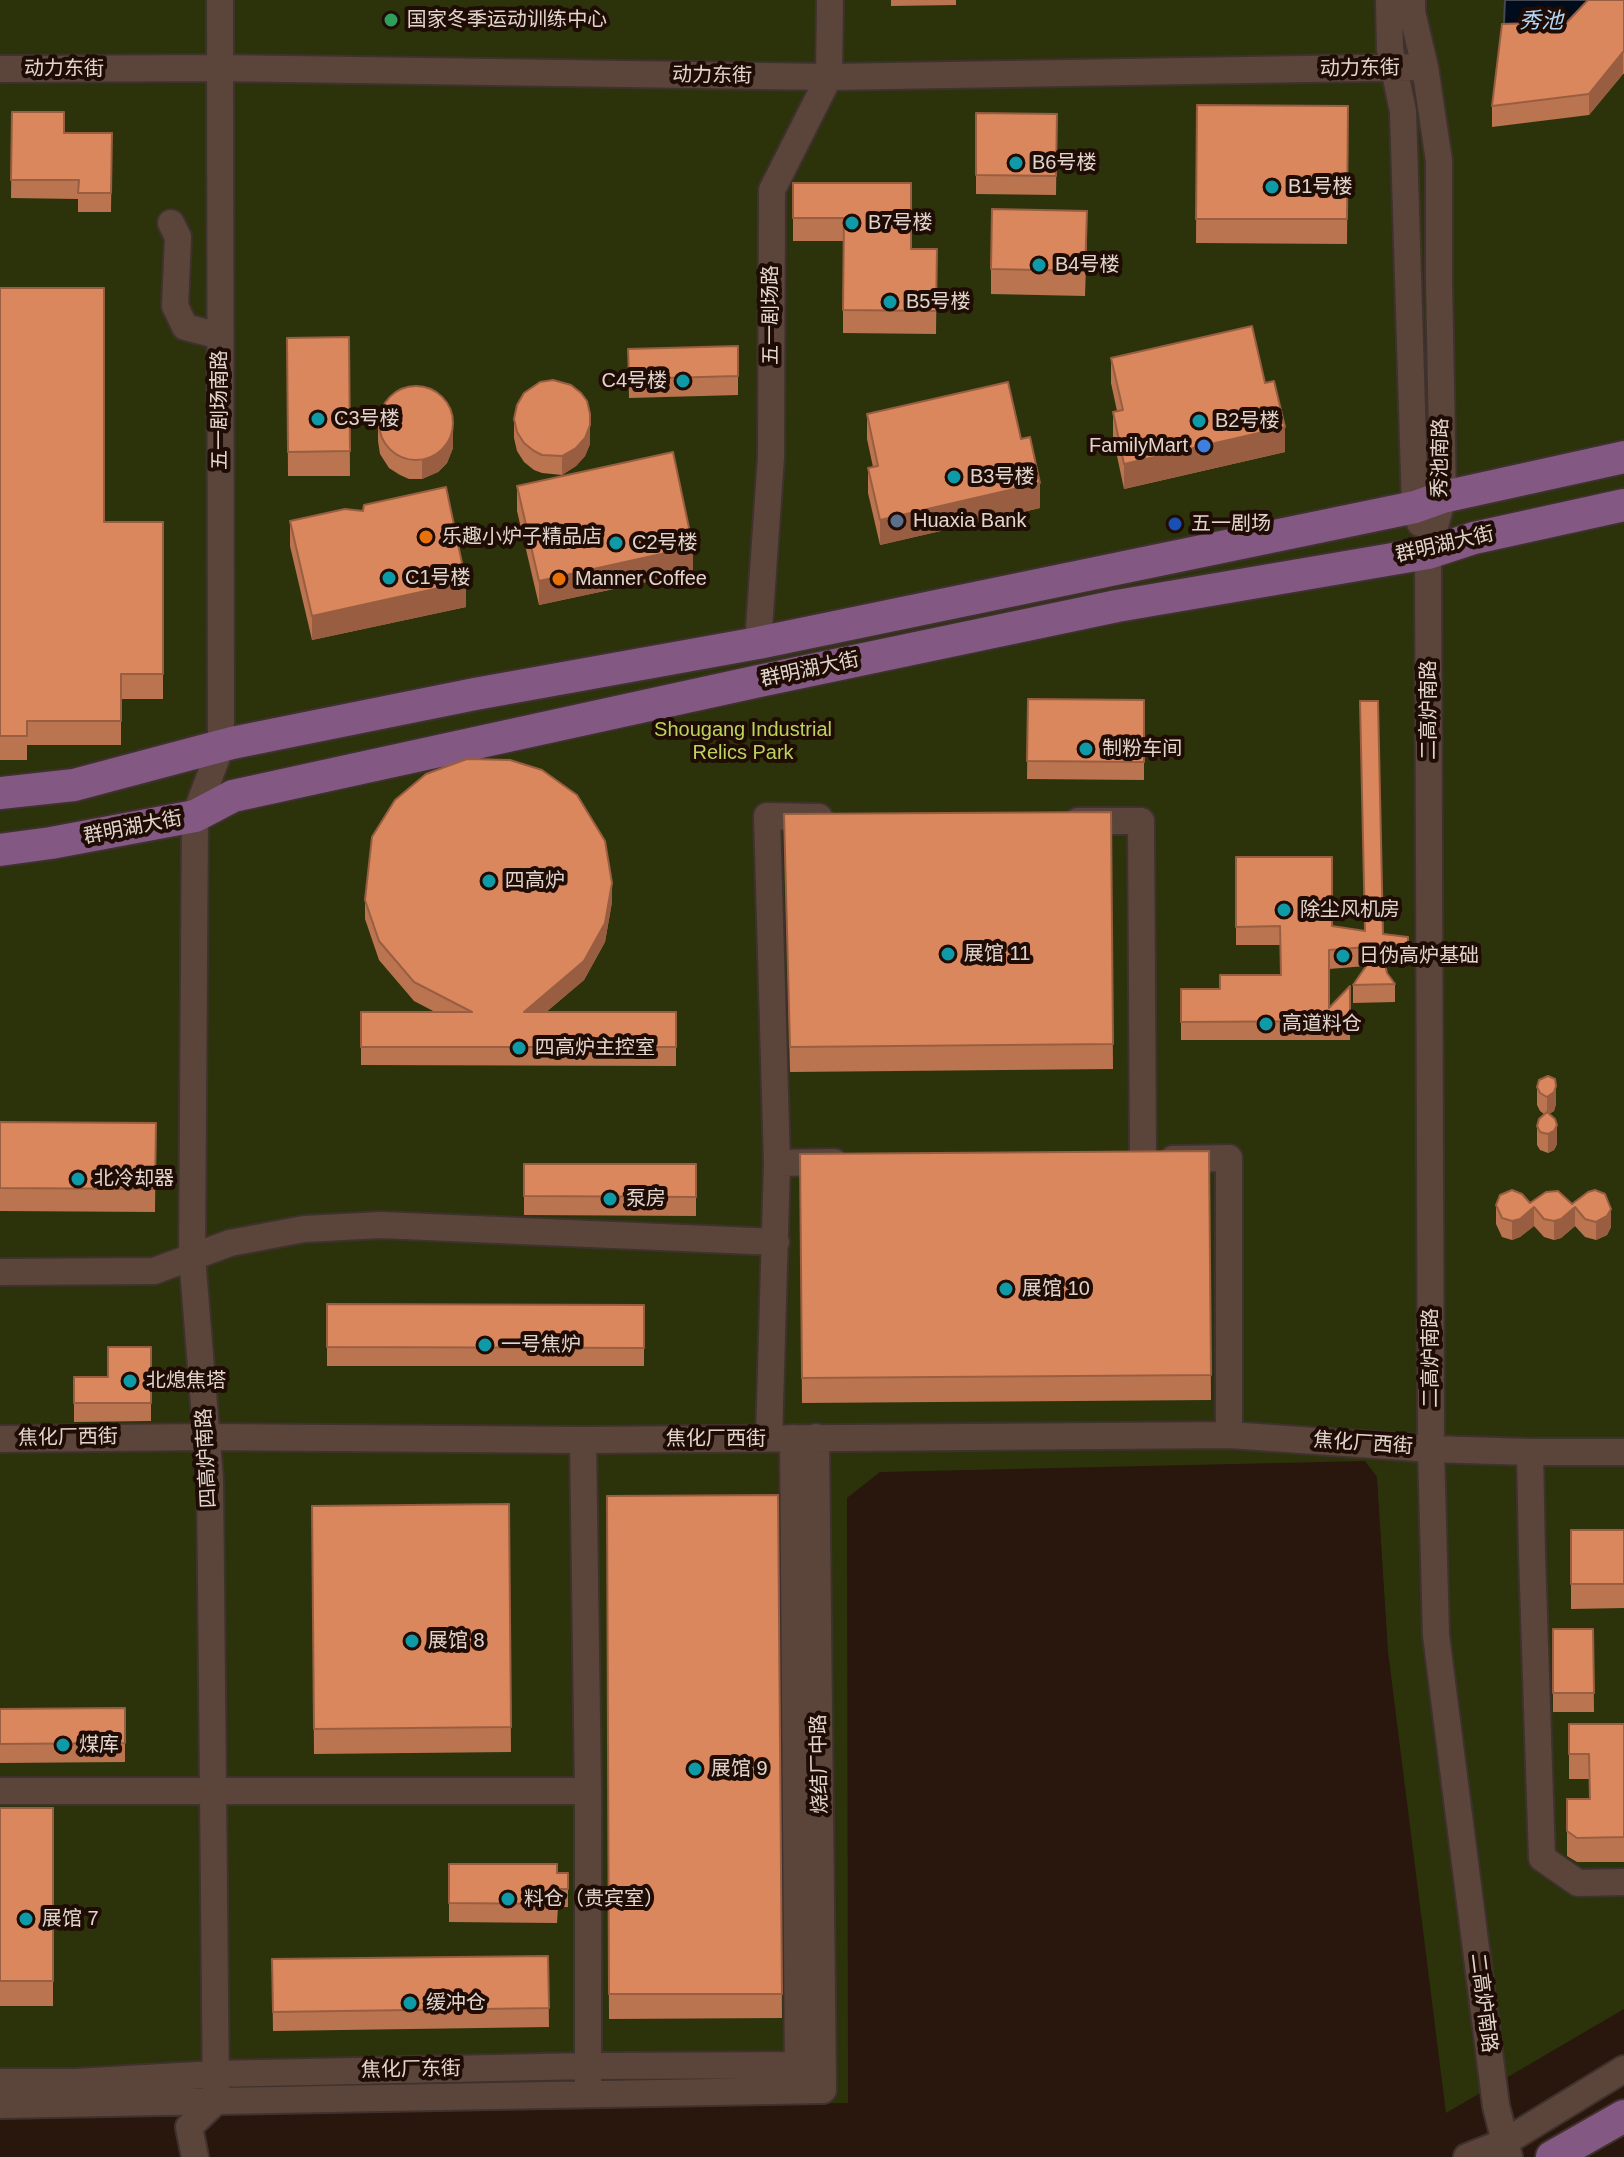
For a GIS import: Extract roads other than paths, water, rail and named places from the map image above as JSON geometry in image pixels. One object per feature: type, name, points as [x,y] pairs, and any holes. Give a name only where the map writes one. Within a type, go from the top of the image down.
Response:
[{"type":"main road","name":"群明湖大街","points":[[0,793],[74,785],[221,746],[475,694],[758,643],[1429,502],[1624,457]]},
{"type":"main road","name":"群明湖大街","points":[[0,850],[195,816],[233,796],[759,681],[1117,606],[1428,553],[1474,538],[1624,505]]},
{"type":"main road","points":[[1552,2157],[1624,2116]]},
{"type":"street","name":"五一剧场南路","points":[[195,816],[221,746],[220,0]]},
{"type":"street","name":"五一剧场路","points":[[758,643],[771,457],[772,190],[829,77],[830,0]]},
{"type":"street","name":"秀池南路","points":[[1389,0],[1390,49],[1403,111],[1429,502]]},
{"type":"street","name":"秀池南路","points":[[1412,0],[1439,161],[1439,279],[1428,553]]},
{"type":"street","name":"动力东街","points":[[0,69],[220,68],[829,77],[1425,67]]},
{"type":"street","points":[[171,223],[178,237],[175,306],[185,327],[220,336]]},
{"type":"street","name":"二高炉南路","points":[[1428,553],[1431,1449],[1436,1635],[1496,2106],[1507,2149]]},
{"type":"street","name":"四高炉南路","points":[[195,816],[192,1256],[210,1479],[216,2101]]},
{"type":"street","name":"烧结厂中路","points":[[810,2077],[793,1438],[776,1242],[777,1163],[767,816],[845,817]]},
{"type":"street","points":[[1047,820],[1141,821],[1143,1159]]},
{"type":"street","points":[[1111,1159],[1229,1158],[1229,1435]]},
{"type":"street","points":[[777,1163],[857,1162]]},
{"type":"street","points":[[0,1272],[154,1271],[230,1243],[304,1229],[381,1225],[776,1242]]},
{"type":"street","name":"焦化厂西街","points":[[0,1439],[583,1440],[1229,1435],[1431,1449],[1624,1452]]},
{"type":"street","points":[[583,1440],[588,2094]]},
{"type":"street","points":[[1530,1452],[1542,1858],[1578,1883],[1624,1882]]},
{"type":"street","points":[[0,1791],[588,1791]]},
{"type":"street","name":"焦化厂东街","points":[[0,2082],[588,2066],[810,2077]]},
{"type":"street","points":[[1467,2157],[1507,2149],[1624,2069]]},
{"type":"street","name":"焦化厂东街","points":[[0,2105],[588,2094],[810,2077]]},
{"type":"street","points":[[195,2157],[189,2127],[216,2101]]},
{"type":"water","name":"秀池","points":[[1505,0],[1608,0],[1600,10],[1503,46]]},
{"type":"place","name":"国家冬季运动训练中心","points":[[391,20]]},
{"type":"place","name":"B6号楼","points":[[1016,163]]},
{"type":"place","name":"B1号楼","points":[[1272,187]]},
{"type":"place","name":"B7号楼","points":[[852,223]]},
{"type":"place","name":"B4号楼","points":[[1039,265]]},
{"type":"place","name":"B5号楼","points":[[890,302]]},
{"type":"place","name":"C4号楼","points":[[683,381]]},
{"type":"place","name":"C3号楼","points":[[318,419]]},
{"type":"place","name":"B2号楼","points":[[1199,421]]},
{"type":"place","name":"FamilyMart","points":[[1204,446]]},
{"type":"place","name":"B3号楼","points":[[954,477]]},
{"type":"place","name":"Huaxia Bank","points":[[897,521]]},
{"type":"place","name":"五一剧场","points":[[1175,524]]},
{"type":"place","name":"乐趣小炉子精品店","points":[[426,537]]},
{"type":"place","name":"C2号楼","points":[[616,543]]},
{"type":"place","name":"C1号楼","points":[[389,578]]},
{"type":"place","name":"Manner Coffee","points":[[559,579]]},
{"type":"place","name":"制粉车间","points":[[1086,749]]},
{"type":"place","name":"四高炉","points":[[489,881]]},
{"type":"place","name":"除尘风机房","points":[[1284,910]]},
{"type":"place","name":"展馆 11","points":[[948,954]]},
{"type":"place","name":"日伪高炉基础","points":[[1343,956]]},
{"type":"place","name":"高道料仓","points":[[1266,1024]]},
{"type":"place","name":"四高炉主控室","points":[[519,1048]]},
{"type":"place","name":"北冷却器","points":[[78,1179]]},
{"type":"place","name":"泵房","points":[[610,1199]]},
{"type":"place","name":"展馆 10","points":[[1006,1289]]},
{"type":"place","name":"一号焦炉","points":[[485,1345]]},
{"type":"place","name":"北熄焦塔","points":[[130,1381]]},
{"type":"place","name":"展馆 8","points":[[412,1641]]},
{"type":"place","name":"煤库","points":[[63,1745]]},
{"type":"place","name":"展馆 9","points":[[695,1769]]},
{"type":"place","name":"料仓（贵宾室）","points":[[508,1899]]},
{"type":"place","name":"展馆 7","points":[[26,1919]]},
{"type":"place","name":"缓冲仓","points":[[410,2003]]},
{"type":"park label","name":"Shougang Industrial Relics Park","points":[[743,742]]}]
